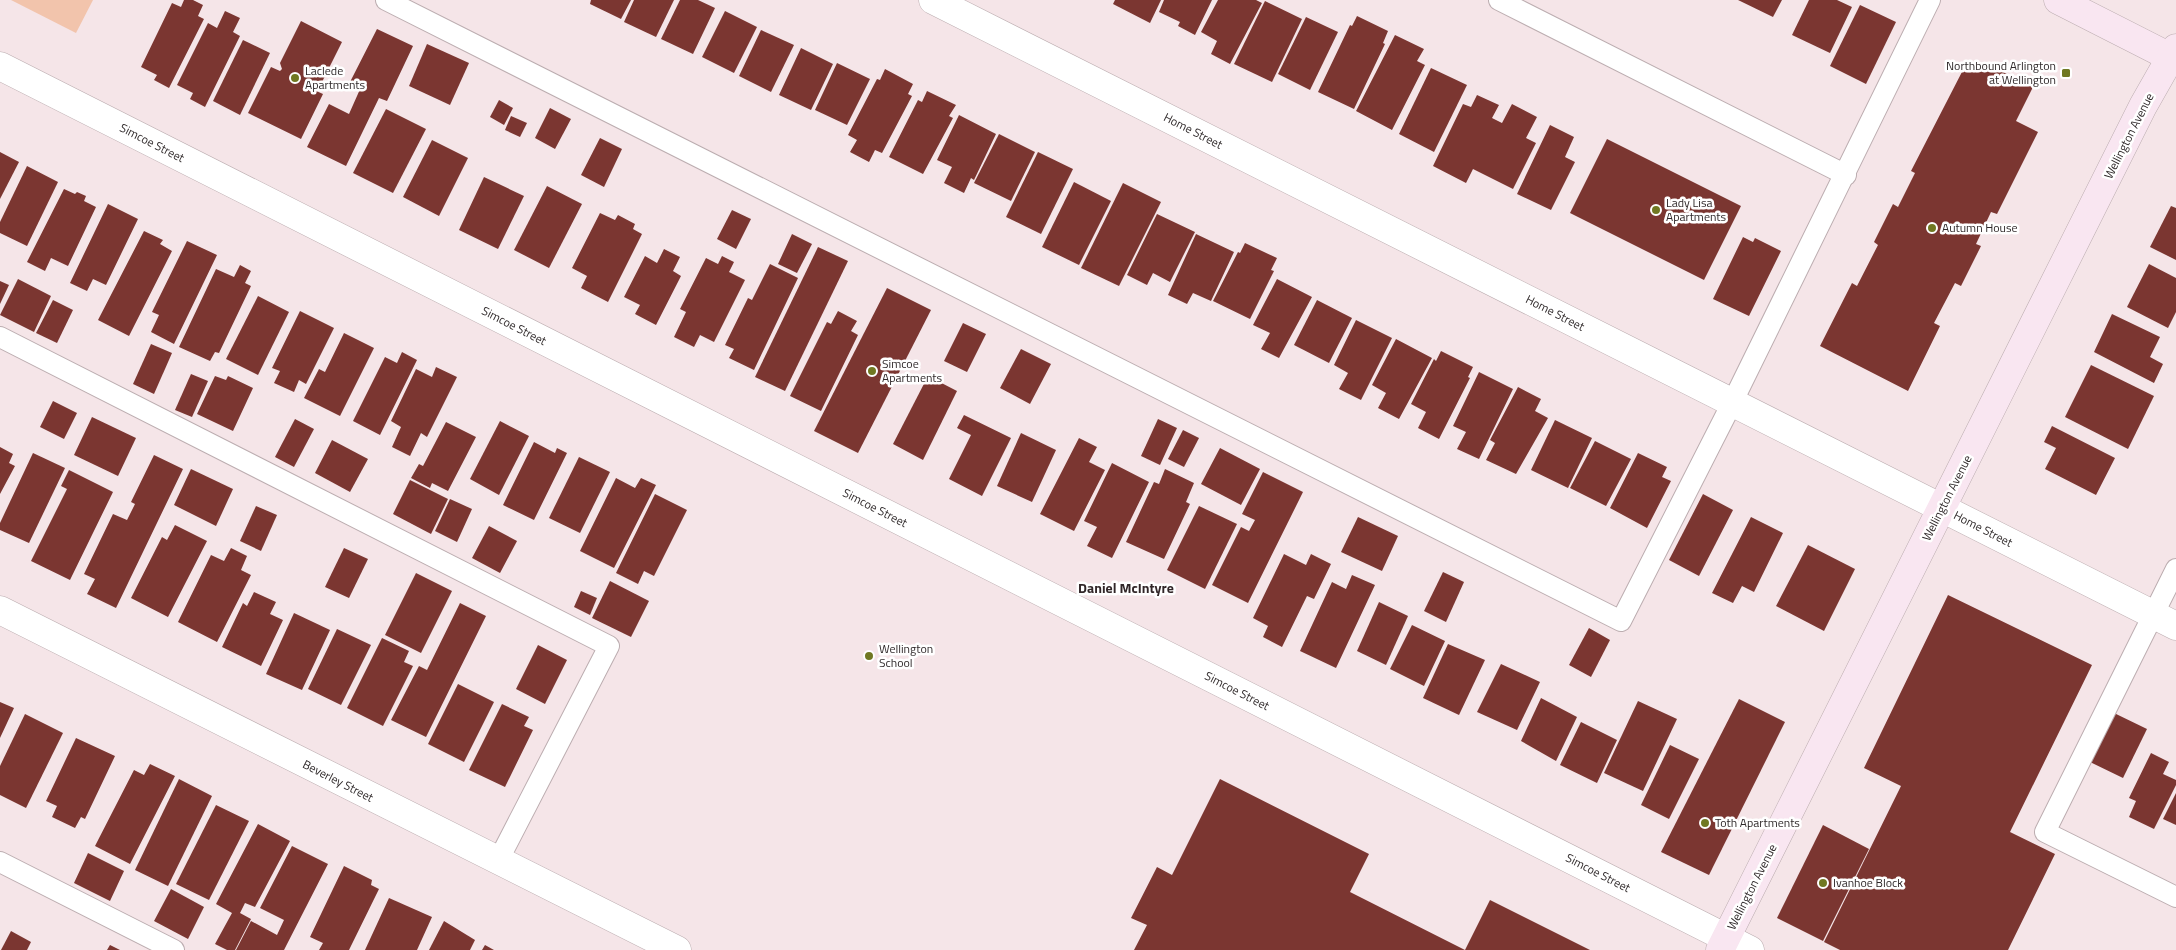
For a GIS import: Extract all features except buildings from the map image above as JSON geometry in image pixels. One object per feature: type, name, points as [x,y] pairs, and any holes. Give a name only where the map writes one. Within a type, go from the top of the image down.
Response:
[{"type":"street","name":"Home Street","points":[[933,0],[2165,621]]},
{"type":"street","points":[[2058,0],[2174,55]]},
{"type":"street","name":"Wellington Avenue","points":[[1723,944],[2143,106],[2174,55]]},
{"type":"street","name":"Simcoe Street","points":[[0,66],[1723,944],[1750,950]]},
{"type":"street","name":"Beverley Street","points":[[0,610],[677,950]]},
{"type":"lane","points":[[386,0],[1621,620],[1846,175],[1930,0]]},
{"type":"lane","points":[[1499,0],[1846,175]]},
{"type":"lane","points":[[0,337],[610,646],[498,861]]},
{"type":"lane","points":[[2176,569],[2165,621],[2045,832],[2176,897]]},
{"type":"lane","points":[[0,862],[174,950]]},
{"type":"shaded area","points":[[11,0],[93,0],[76,33]]},
{"type":"place","name":"Northbound Arlington at Wellington","points":[[2066,73]]},
{"type":"place","name":"Laclede Apartments","points":[[295,78]]},
{"type":"place","name":"Lady Lisa Apartments","points":[[1656,210]]},
{"type":"place","name":"Autumn House","points":[[1932,228]]},
{"type":"place","name":"Simcoe Apartments","points":[[872,371]]},
{"type":"place","name":"Wellington School","points":[[869,656]]},
{"type":"place","name":"Toth Apartments","points":[[1705,823]]},
{"type":"place","name":"Ivanhoe Block","points":[[1823,883]]},
{"type":"district","name":"Daniel McIntyre","points":[[1126,588]]}]
